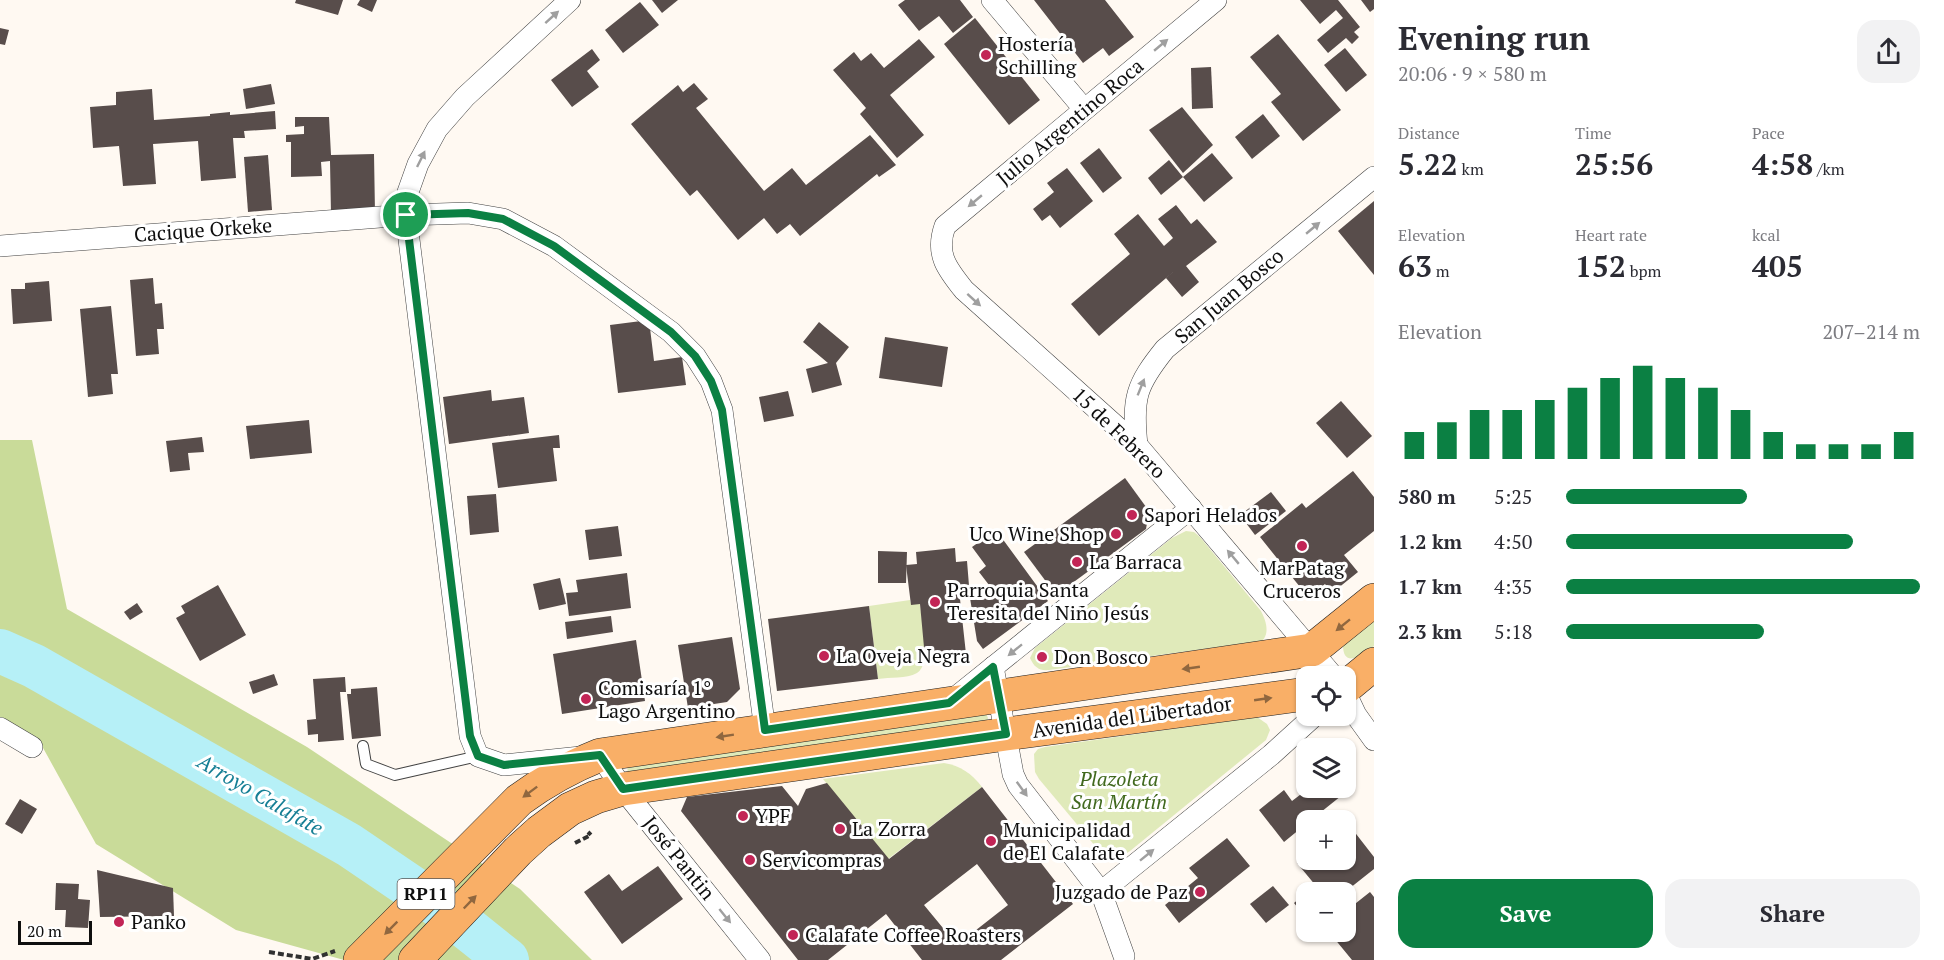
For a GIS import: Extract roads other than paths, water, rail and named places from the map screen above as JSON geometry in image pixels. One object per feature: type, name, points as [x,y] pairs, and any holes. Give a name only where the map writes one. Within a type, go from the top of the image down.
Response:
[{"type":"main road","points":[[1312,650],[1374,600]]},
{"type":"main road","name":"Avenida del Libertador","points":[[352,954],[519,800],[571,766],[600,755],[949,703],[996,681],[1312,650]]},
{"type":"main road","points":[[1356,679],[1374,664]]},
{"type":"main road","name":"Avenida del Libertador","points":[[415,960],[518,851],[554,820],[570,809],[596,797],[623,789],[1296,695]]},
{"type":"street","points":[[570,0],[465,97],[437,129],[418,164],[408,192],[406,215],[470,736],[478,756],[504,765],[600,755]]},
{"type":"street","points":[[992,0],[1084,109]]},
{"type":"street","name":"Julio Argentino Roca","points":[[941,253],[940,238],[945,226],[1216,0]]},
{"type":"street","name":"San Juan Bosco","points":[[1137,445],[1134,418],[1137,394],[1148,371],[1166,349],[1374,177]]},
{"type":"street","name":"Cacique Orkeke","points":[[0,246],[406,215],[468,213],[503,219],[554,246],[671,332],[695,356],[711,381],[722,410],[765,730]]},
{"type":"street","name":"15 de Febrero","points":[[941,253],[948,270],[964,290],[1137,445],[1325,666]]},
{"type":"street","points":[[1124,956],[1101,892],[1018,785],[1011,770],[996,681],[1191,508]]},
{"type":"street","points":[[1356,715],[1374,740]]},
{"type":"street","points":[[1101,892],[1303,726]]},
{"type":"street","points":[[0,728],[32,747]]},
{"type":"street","name":"José Pantin","points":[[600,755],[623,789],[760,960]]},
{"type":"lane","points":[[363,746],[366,764],[395,775],[478,756]]},
{"type":"waterway","name":"Arroyo Calafate","points":[[0,651],[34,666],[349,845],[442,908],[507,960]]},
{"type":"place","name":"Hostería Schilling","points":[[986,55]]},
{"type":"place","name":"Sapori Helados","points":[[1132,515]]},
{"type":"place","name":"Uco Wine Shop","points":[[1116,534]]},
{"type":"place","name":"MarPatag Cruceros","points":[[1302,546]]},
{"type":"place","name":"La Barraca","points":[[1077,562]]},
{"type":"place","name":"Parroquia Santa Teresita del Niño Jesús","points":[[935,602]]},
{"type":"place","name":"La Oveja Negra","points":[[824,656]]},
{"type":"place","name":"Don Bosco","points":[[1042,657]]},
{"type":"place","name":"Comisaría 1° Lago Argentino","points":[[586,699]]},
{"type":"place","name":"YPF","points":[[743,816]]},
{"type":"place","name":"La Zorra","points":[[840,829]]},
{"type":"place","name":"Municipalidad de El Calafate","points":[[991,841]]},
{"type":"place","name":"Servicompras","points":[[750,860]]},
{"type":"place","name":"Juzgado de Paz","points":[[1200,892]]},
{"type":"place","name":"Panko","points":[[119,922]]},
{"type":"place","name":"Calafate Coffee Roasters","points":[[793,935]]},
{"type":"park label","name":"Plazoleta San Martín","points":[[1119,790]]}]
